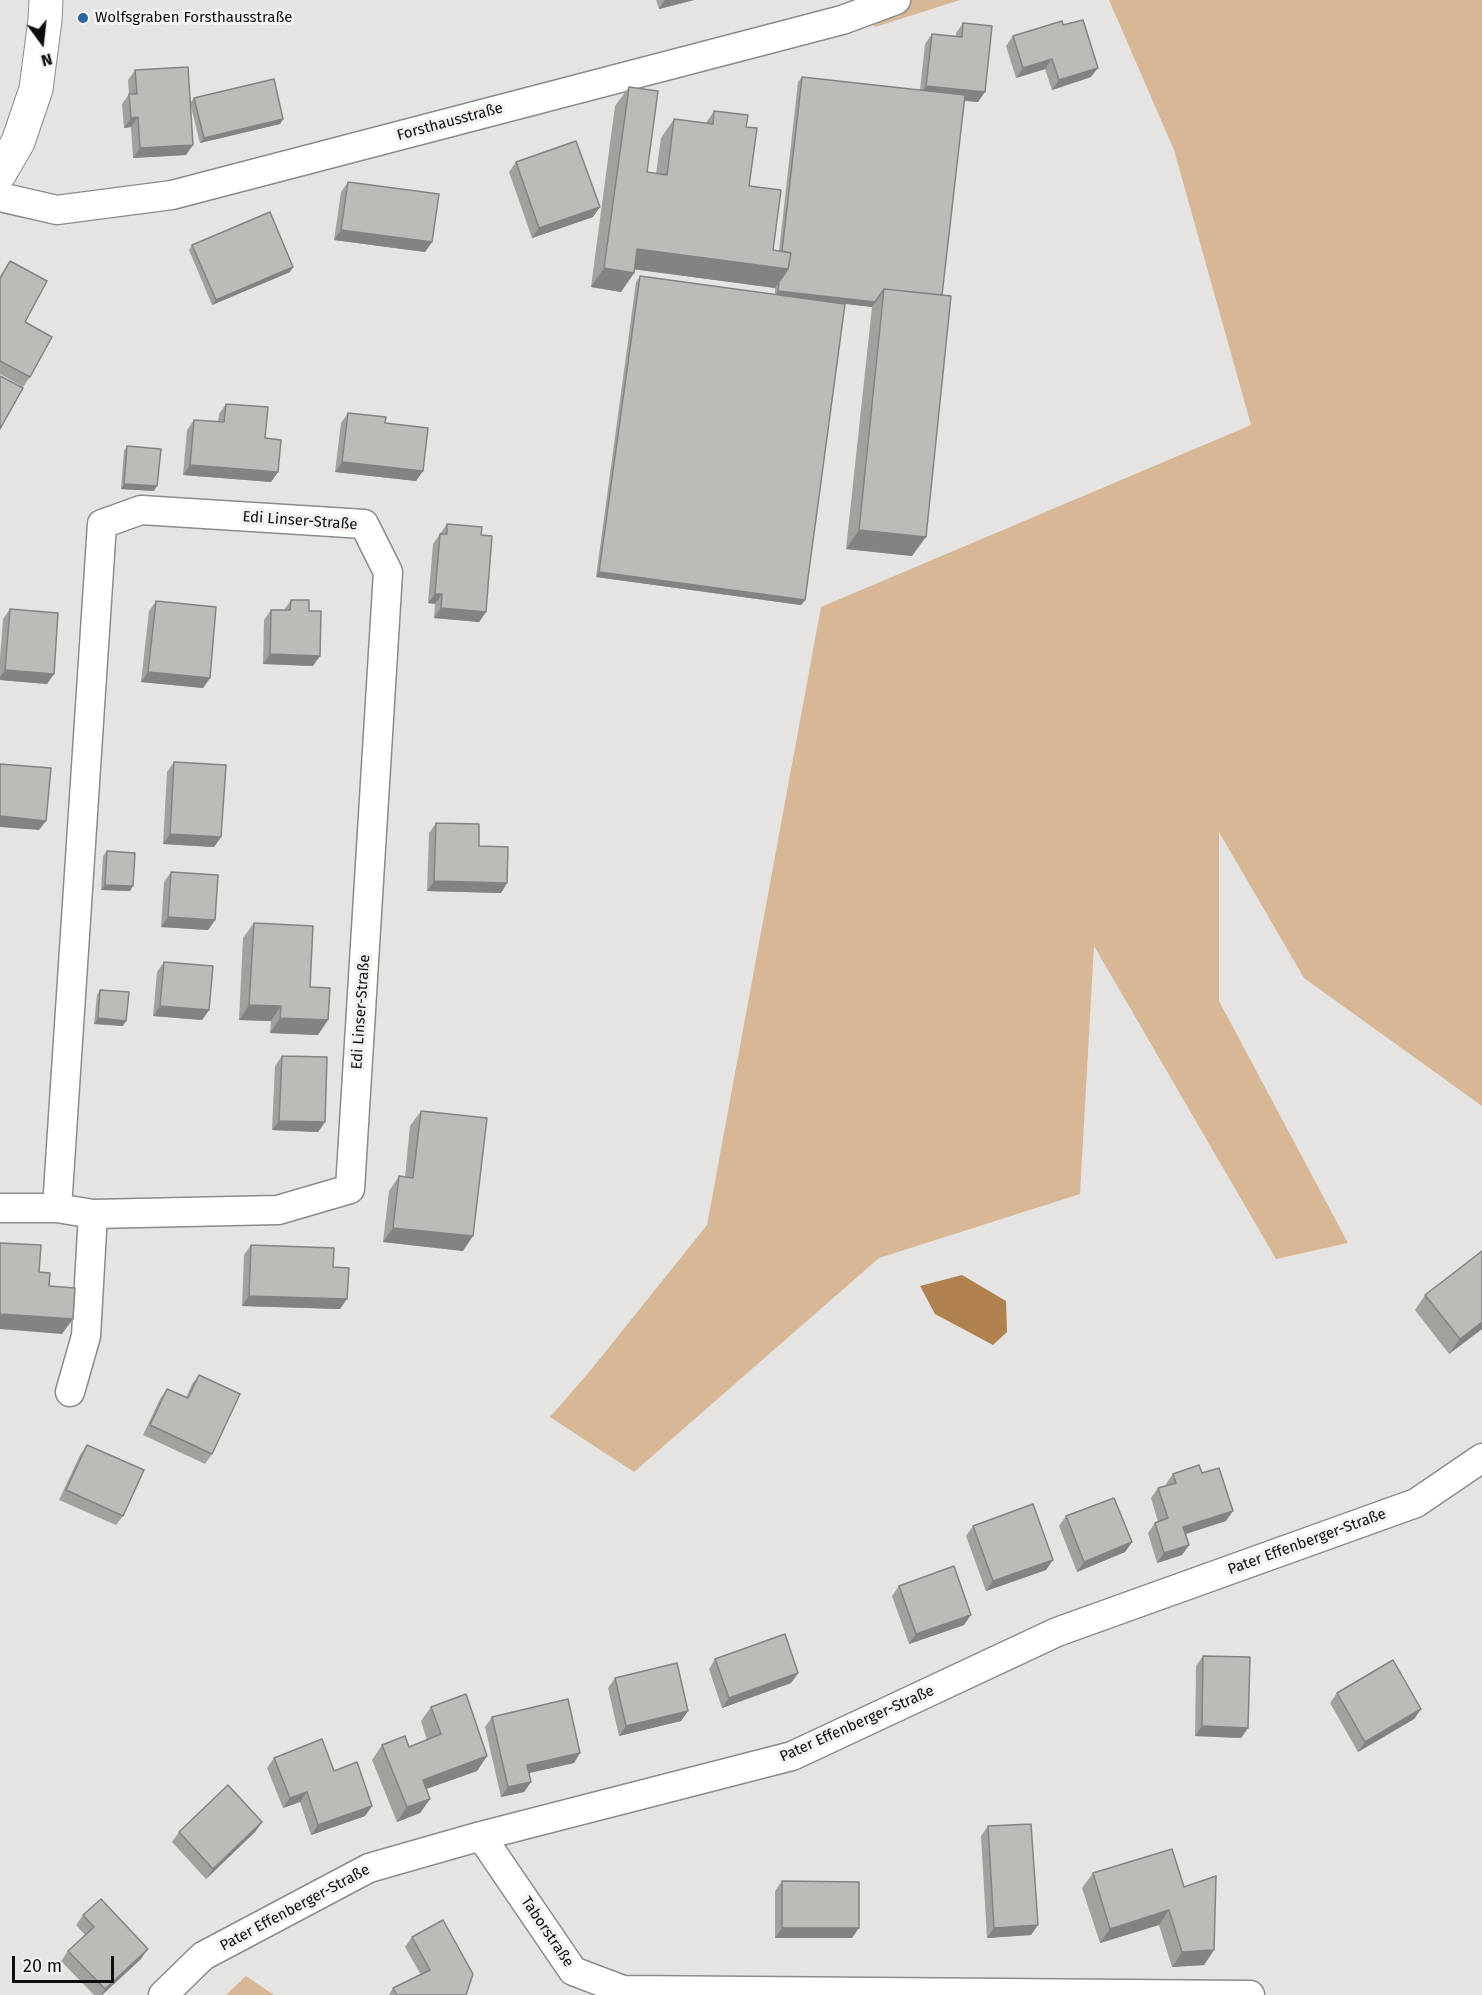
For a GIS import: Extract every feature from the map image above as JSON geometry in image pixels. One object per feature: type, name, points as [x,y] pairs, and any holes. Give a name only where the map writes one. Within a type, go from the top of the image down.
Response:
[{"type":"main road","points":[[0,173],[18,142],[36,89],[46,0]]},
{"type":"street","name":"Forsthausstraße","points":[[0,197],[57,210],[172,195],[842,20],[896,0]]},
{"type":"street","name":"Edi Linser-Straße","points":[[0,1208],[57,1208],[93,1214],[278,1210],[350,1189],[388,572],[364,524],[141,510],[102,524],[57,1208]]},
{"type":"street","points":[[70,1392],[86,1336],[93,1214]]},
{"type":"street","name":"Pater Effenberger-Straße","points":[[163,1995],[203,1956],[369,1868],[481,1836],[792,1756],[1057,1632],[1416,1503],[1482,1458]]},
{"type":"street","name":"Taborstraße","points":[[481,1836],[573,1971],[627,1993],[1250,1995]]},
{"type":"shaded area","points":[[856,0],[960,0],[875,27]]},
{"type":"shaded area","points":[[1109,0],[1482,0],[1482,1106],[1304,978],[1219,832],[1219,1001],[1348,1243],[1276,1259],[1094,946],[1080,1194],[879,1258],[634,1472],[550,1417],[590,1371],[707,1225],[821,607],[1251,425],[1174,150]]},
{"type":"shaded area","points":[[962,1275],[1006,1301],[1007,1332],[993,1345],[935,1314],[920,1286]]},
{"type":"shaded area","points":[[246,1976],[274,1995],[226,1995]]},
{"type":"building","points":[[1083,20],[1098,68],[1059,80],[1052,59],[1023,68],[1013,36],[1062,21],[1063,25]]},
{"type":"building","points":[[963,23],[992,26],[985,92],[926,86],[932,34],[962,37]]},
{"type":"building","points":[[188,67],[193,145],[140,148],[138,117],[131,118],[129,94],[137,94],[135,70]]},
{"type":"building","points":[[802,77],[965,95],[942,295],[884,289],[875,302],[778,291],[779,282],[788,269],[791,253],[782,251]]},
{"type":"building","points":[[274,79],[283,119],[204,138],[194,98]]},
{"type":"building","points":[[629,87],[658,91],[647,172],[667,175],[674,119],[713,124],[714,111],[748,115],[746,127],[757,128],[749,186],[781,190],[773,250],[791,253],[788,269],[637,249],[634,273],[604,268]]},
{"type":"building","points":[[576,141],[600,207],[539,228],[516,162]]},
{"type":"building","points":[[348,182],[439,194],[432,242],[341,230]]},
{"type":"building","points":[[270,212],[293,267],[216,300],[192,245]]},
{"type":"building","points":[[10,261],[47,281],[25,322],[52,337],[30,377],[0,361],[0,279]]},
{"type":"building","points":[[640,276],[845,304],[805,600],[599,572]]},
{"type":"building","points":[[884,289],[951,296],[926,537],[859,530]]},
{"type":"building","points":[[0,376],[23,388],[0,429]]},
{"type":"building","points":[[226,404],[268,407],[265,438],[281,440],[278,472],[190,465],[194,420],[224,422]]},
{"type":"building","points":[[348,413],[386,417],[385,423],[428,428],[423,471],[342,462]]},
{"type":"building","points":[[127,446],[161,449],[157,486],[124,484]]},
{"type":"building","points":[[447,524],[482,527],[481,535],[492,536],[486,612],[441,608],[442,594],[435,594],[440,534],[447,534]]},
{"type":"building","points":[[291,600],[309,600],[309,611],[321,611],[320,656],[270,654],[271,610],[290,610]]},
{"type":"building","points":[[156,601],[216,607],[210,678],[148,672]]},
{"type":"building","points":[[10,609],[58,613],[54,674],[5,670]]},
{"type":"building","points":[[174,762],[226,765],[221,837],[170,834]]},
{"type":"building","points":[[0,764],[51,768],[46,821],[0,816]]},
{"type":"building","points":[[436,823],[479,824],[479,846],[508,847],[507,883],[434,881]]},
{"type":"building","points":[[107,851],[135,853],[133,886],[105,885]]},
{"type":"building","points":[[171,872],[218,875],[215,920],[168,917]]},
{"type":"building","points":[[254,923],[313,926],[310,987],[330,988],[328,1020],[280,1018],[281,1006],[249,1005]]},
{"type":"building","points":[[164,962],[213,966],[209,1010],[160,1006]]},
{"type":"building","points":[[100,990],[129,992],[126,1021],[98,1018]]},
{"type":"building","points":[[282,1056],[327,1057],[325,1122],[279,1121]]},
{"type":"building","points":[[421,1111],[487,1118],[473,1236],[393,1228],[399,1176],[413,1178]]},
{"type":"building","points":[[0,1243],[41,1245],[39,1272],[50,1273],[49,1286],[75,1288],[73,1319],[0,1314]]},
{"type":"building","points":[[251,1245],[334,1248],[333,1267],[349,1268],[347,1299],[249,1296]]},
{"type":"building","points":[[1482,1251],[1482,1322],[1460,1339],[1425,1295]]},
{"type":"building","points":[[199,1375],[240,1394],[212,1454],[150,1425],[167,1389],[188,1398]]},
{"type":"building","points":[[87,1445],[144,1470],[123,1516],[66,1490]]},
{"type":"building","points":[[1199,1465],[1202,1473],[1219,1468],[1233,1511],[1183,1527],[1189,1545],[1164,1553],[1155,1523],[1168,1518],[1158,1488],[1176,1483],[1173,1474]]},
{"type":"building","points":[[1114,1498],[1132,1542],[1084,1562],[1066,1516]]},
{"type":"building","points":[[1033,1504],[1053,1560],[993,1581],[973,1526]]},
{"type":"building","points":[[954,1566],[971,1615],[916,1634],[899,1586]]},
{"type":"building","points":[[785,1634],[798,1673],[729,1698],[715,1659]]},
{"type":"building","points":[[1203,1656],[1250,1657],[1248,1728],[1202,1726]]},
{"type":"building","points":[[1393,1660],[1421,1709],[1365,1742],[1337,1693]]},
{"type":"building","points":[[677,1663],[688,1711],[626,1726],[615,1678]]},
{"type":"building","points":[[466,1694],[487,1756],[423,1780],[430,1799],[407,1807],[382,1745],[405,1736],[409,1747],[441,1734],[431,1707]]},
{"type":"building","points":[[568,1699],[580,1753],[527,1765],[531,1782],[508,1787],[492,1717]]},
{"type":"building","points":[[322,1739],[334,1771],[357,1762],[372,1806],[318,1825],[307,1792],[290,1798],[274,1758]]},
{"type":"building","points":[[228,1785],[262,1822],[213,1869],[179,1832]]},
{"type":"building","points":[[1031,1824],[1038,1925],[994,1928],[988,1826]]},
{"type":"building","points":[[1172,1849],[1184,1887],[1216,1876],[1214,1950],[1182,1952],[1169,1910],[1110,1929],[1093,1873]]},
{"type":"building","points":[[782,1881],[859,1882],[859,1928],[782,1928]]},
{"type":"building","points":[[101,1899],[148,1949],[105,1989],[68,1951],[94,1927],[83,1915]]},
{"type":"building","points":[[443,1920],[473,1974],[466,1995],[397,1995],[393,1988],[430,1970],[412,1937]]},
{"type":"place","name":"Wolfsgraben Forsthausstraße","points":[[83,18]]}]
